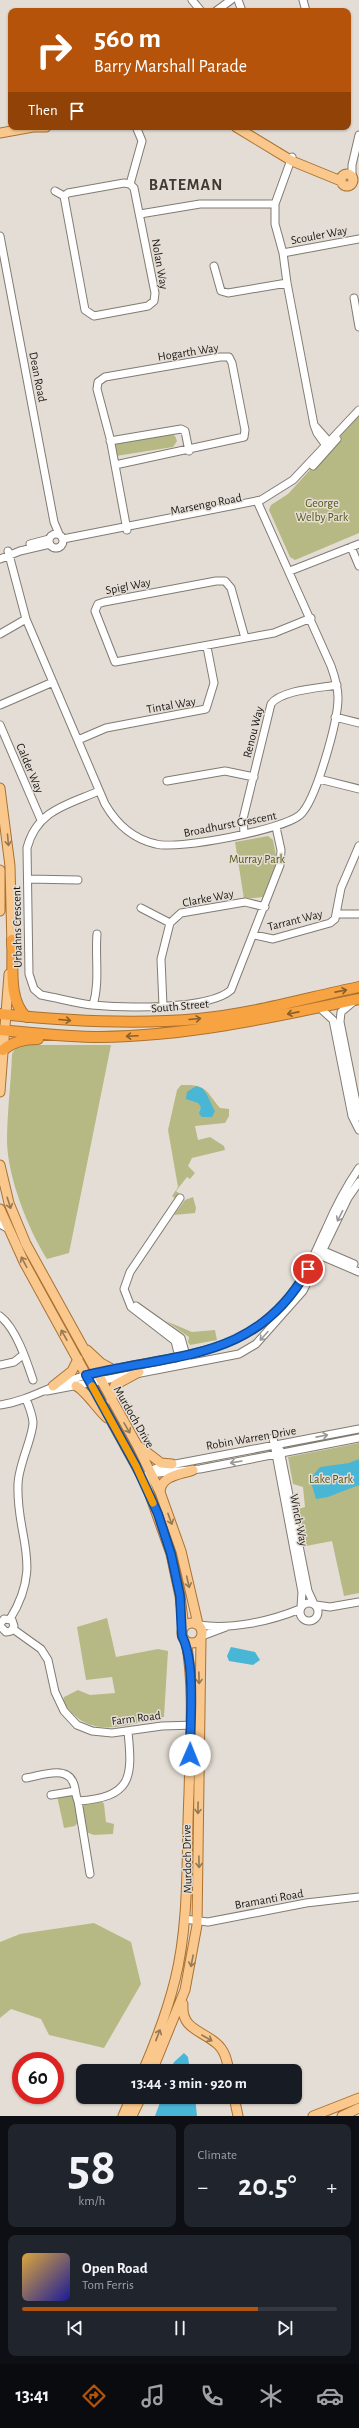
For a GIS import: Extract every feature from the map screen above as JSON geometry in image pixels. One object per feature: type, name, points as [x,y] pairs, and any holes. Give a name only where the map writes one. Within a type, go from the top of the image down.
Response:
[{"type":"highway","points":[[12,940],[15,996],[21,1013],[26,1017]]},
{"type":"highway","name":"South Street","points":[[3,1015],[104,1022],[199,1019],[244,1012],[359,988]]},
{"type":"highway","name":"South Street","points":[[3,1030],[100,1037],[144,1035],[216,1027],[320,1008],[359,999]]},
{"type":"highway","points":[[3,1050],[10,1044],[26,1039],[100,1037]]},
{"type":"main road","points":[[0,133],[16,130]]},
{"type":"main road","points":[[241,130],[313,169],[349,179]]},
{"type":"main road","points":[[0,788],[10,866],[12,940],[3,1015],[3,1050],[0,1092]]},
{"type":"main road","points":[[0,870],[0,911]]},
{"type":"main road","name":"Murdoch Drive","points":[[0,1165],[16,1221],[80,1343],[137,1445],[160,1492],[181,1551],[198,1624],[202,1630],[199,1665],[200,1725],[198,1920],[192,1963],[183,1997],[155,2064]]},
{"type":"main road","name":"Murdoch Drive","points":[[0,1209],[4,1226],[114,1425],[155,1506],[171,1554],[180,1596],[184,1627],[182,1636],[186,1641],[190,1671],[190,1725],[184,1918],[177,1970],[167,2011],[146,2064]]},
{"type":"main road","points":[[80,1343],[101,1363],[112,1369]]},
{"type":"main road","points":[[53,1386],[72,1371],[78,1359]]},
{"type":"main road","points":[[111,1400],[115,1385],[139,1372]]},
{"type":"main road","points":[[76,1386],[84,1391],[92,1403],[114,1425]]},
{"type":"main road","points":[[137,1445],[161,1463],[172,1464]]},
{"type":"main road","points":[[160,1492],[161,1485],[168,1478],[193,1470]]},
{"type":"main road","points":[[171,1554],[181,1551]]},
{"type":"main road","points":[[184,1627],[188,1623],[198,1624]]},
{"type":"main road","points":[[186,1641],[192,1643],[202,1638]]},
{"type":"main road","points":[[183,1997],[182,2011],[188,2025],[216,2043],[226,2057],[228,2064]]},
{"type":"main road","points":[[313,2116],[359,2098]]},
{"type":"main road","points":[[123,2116],[128,2104]]},
{"type":"main road","points":[[132,2116],[138,2104]]},
{"type":"main road","points":[[235,2104],[238,2116]]},
{"type":"main road","points":[[342,2116],[359,2108]]},
{"type":"street","points":[[192,0],[199,8]]},
{"type":"street","points":[[220,8],[231,0]]},
{"type":"street","points":[[55,192],[64,196],[68,193],[124,183],[130,184],[142,141],[137,130]]},
{"type":"street","points":[[349,179],[359,135]]},
{"type":"street","points":[[294,160],[289,174],[286,176],[274,204],[275,224],[283,253],[287,283],[314,425],[328,445],[344,430],[350,419],[359,410]]},
{"type":"street","name":"Nolan Way","points":[[64,196],[85,310],[94,316],[148,306],[154,301],[155,293],[140,214],[134,188],[130,184]]},
{"type":"street","points":[[140,214],[200,204],[274,204]]},
{"type":"street","name":"Dean Road","points":[[0,236],[56,539]]},
{"type":"street","name":"Scouler Way","points":[[283,253],[359,239]]},
{"type":"street","points":[[214,266],[221,291],[228,293],[287,283]]},
{"type":"street","points":[[354,298],[359,326]]},
{"type":"street","name":"Hogarth Way","points":[[115,465],[189,451],[244,437],[245,430],[229,357],[220,357],[105,377],[98,382],[97,389],[110,441],[127,528]]},
{"type":"street","points":[[110,441],[181,429],[185,431],[189,451]]},
{"type":"street","name":"Marsengo Road","points":[[0,554],[56,539],[127,528],[260,502],[293,480],[328,445]]},
{"type":"street","name":"Broadhurst Crescent","points":[[10,552],[26,619],[99,791],[116,821],[138,838],[155,844],[176,846],[276,827],[293,820],[303,812],[313,798],[335,716],[337,704],[337,685],[260,502]]},
{"type":"street","points":[[290,571],[359,544]]},
{"type":"street","points":[[351,547],[359,566]]},
{"type":"street","name":"Marsengo Road","points":[[0,559],[10,552]]},
{"type":"street","name":"Spigl Way","points":[[245,638],[231,588],[225,581],[216,581],[98,604],[95,611],[115,662],[207,647],[274,633],[310,618]]},
{"type":"street","points":[[0,634],[26,619]]},
{"type":"street","name":"Tintal Way","points":[[78,740],[106,728],[206,709],[214,683],[207,647]]},
{"type":"street","points":[[0,705],[53,682]]},
{"type":"street","name":"Renou Way","points":[[244,833],[243,819],[271,704],[275,699],[285,695],[337,685]]},
{"type":"street","points":[[335,716],[359,722]]},
{"type":"street","name":"Calder Way","points":[[0,726],[41,820]]},
{"type":"street","points":[[167,781],[226,771],[254,777]]},
{"type":"street","points":[[319,778],[359,789]]},
{"type":"street","name":"Urbahns Crescent","points":[[99,791],[51,812],[41,820],[31,833],[27,848],[27,943],[29,981],[41,995],[93,1005],[163,1006],[214,1000],[224,996],[231,990],[265,907],[280,865],[280,850],[276,827]]},
{"type":"street","name":"Tarrant Way","points":[[254,935],[273,939],[330,922],[338,914],[341,888],[359,846]]},
{"type":"street","points":[[28,880],[78,880]]},
{"type":"street","name":"Clarke Way","points":[[170,923],[181,913],[245,902],[265,907]]},
{"type":"street","points":[[142,908],[170,923],[161,959],[163,1006]]},
{"type":"street","points":[[338,914],[359,914]]},
{"type":"street","points":[[93,1005],[98,990],[95,959],[96,934]]},
{"type":"street","points":[[359,999],[341,1012],[340,1022],[359,1118]]},
{"type":"street","points":[[320,1008],[334,1020],[351,1111],[359,1130]]},
{"type":"street","points":[[98,1376],[139,1372],[183,1359],[238,1340],[267,1321],[286,1302],[319,1252],[334,1212],[359,1168]]},
{"type":"street","points":[[0,1405],[26,1399],[53,1386],[98,1376],[112,1369],[183,1359],[238,1354],[250,1349],[297,1299],[319,1252],[348,1198],[359,1182]]},
{"type":"street","points":[[180,1198],[130,1272],[124,1289],[128,1303],[145,1320],[175,1341],[183,1359]]},
{"type":"street","points":[[319,1252],[359,1267]]},
{"type":"street","points":[[319,1252],[359,1272]]},
{"type":"street","points":[[0,1316],[5,1320],[20,1345],[34,1380]]},
{"type":"street","points":[[238,1340],[248,1340],[251,1345],[250,1349]]},
{"type":"street","points":[[0,1365],[14,1362],[23,1355]]},
{"type":"street","points":[[42,1391],[76,1386],[88,1379]]},
{"type":"street","points":[[10,1619],[19,1606],[26,1585],[28,1561],[18,1485],[22,1458],[33,1424],[26,1399]]},
{"type":"street","name":"Robin Warren Drive","points":[[151,1474],[193,1470],[207,1467],[359,1429]]},
{"type":"street","name":"Robin Warren Drive","points":[[151,1474],[156,1468],[172,1464],[359,1438]]},
{"type":"street","name":"Winch Way","points":[[277,1449],[308,1591],[315,1604]]},
{"type":"street","name":"Winch Way","points":[[277,1449],[302,1592],[300,1608]]},
{"type":"street","points":[[196,1460],[207,1467]]},
{"type":"street","points":[[136,1466],[144,1473],[151,1474],[150,1484],[155,1506]]},
{"type":"street","points":[[202,1638],[230,1626],[280,1616],[300,1608],[306,1603],[330,1607],[359,1602]]},
{"type":"street","points":[[315,1604],[318,1610],[317,1617]]},
{"type":"street","points":[[280,1616],[312,1621],[330,1607]]},
{"type":"street","points":[[300,1608],[300,1615],[304,1620]]},
{"type":"street","points":[[4,1619],[10,1619],[14,1623],[13,1629],[9,1632],[1,1628],[4,1619]]},
{"type":"street","points":[[198,1624],[230,1626]]},
{"type":"street","name":"Farm Road","points":[[13,1629],[41,1649],[48,1660],[55,1692],[64,1711],[77,1725],[97,1732],[128,1732],[162,1726],[200,1725]]},
{"type":"street","points":[[78,1800],[109,1796],[120,1789],[129,1776],[131,1761],[128,1732]]},
{"type":"street","points":[[26,1778],[58,1772],[68,1775],[73,1781],[78,1800],[90,1874]]},
{"type":"street","points":[[51,1795],[75,1790]]},
{"type":"street","name":"Bramanti Road","points":[[184,1918],[208,1922],[306,1903],[359,1897]]},
{"type":"green space","name":"George Welby Park","points":[[359,416],[359,533],[295,560],[290,557],[269,510],[271,505],[288,494]]},
{"type":"green space","points":[[171,434],[175,436],[177,441],[173,447],[116,456],[116,443]]},
{"type":"green space","name":"Murray Park","points":[[268,836],[273,840],[277,861],[263,897],[244,899],[235,842]]},
{"type":"green space","points":[[23,1045],[111,1045],[69,1253],[47,1259],[33,1233],[20,1203],[8,1156],[7,1131],[12,1054],[16,1047]]},
{"type":"green space","points":[[181,1085],[201,1087],[220,1108],[229,1109],[229,1116],[225,1123],[195,1126],[198,1140],[210,1137],[224,1146],[225,1150],[192,1158],[188,1166],[195,1173],[190,1179],[187,1177],[176,1191],[180,1194],[176,1199],[172,1196],[178,1187],[168,1130],[177,1090]]},
{"type":"green space","points":[[193,1197],[196,1208],[195,1213],[174,1215],[185,1200]]},
{"type":"green space","points":[[166,1321],[192,1332],[215,1330],[217,1340],[190,1345],[188,1342],[189,1337]]},
{"type":"green space","name":"Lake Park","points":[[359,1443],[359,1593],[344,1596],[332,1541],[306,1546],[298,1509],[305,1507],[303,1487],[293,1484],[288,1457]]},
{"type":"green space","points":[[107,1618],[116,1657],[158,1649],[168,1651],[164,1717],[121,1726],[96,1726],[84,1722],[73,1714],[63,1701],[64,1697],[78,1690],[90,1695],[115,1693],[112,1677],[86,1680],[77,1627]]},
{"type":"green space","points":[[71,1795],[75,1803],[78,1822],[75,1826],[64,1828],[57,1796]]},
{"type":"green space","points":[[101,1800],[104,1804],[106,1822],[114,1824],[113,1834],[94,1835],[86,1832],[82,1807],[88,1801]]},
{"type":"green space","points":[[94,1923],[131,1942],[141,1984],[104,2048],[49,2035],[41,2019],[11,2009],[0,2018],[0,1942],[20,1934]]},
{"type":"water","points":[[196,1086],[202,1088],[208,1096],[215,1111],[212,1117],[202,1117],[199,1114],[201,1107],[198,1103],[186,1099],[187,1092]]},
{"type":"water","points":[[359,1459],[359,1485],[328,1497],[316,1499],[310,1479],[320,1467],[349,1463]]},
{"type":"water","points":[[231,1647],[255,1652],[260,1660],[253,1665],[229,1661],[227,1656]]},
{"type":"water","points":[[184,2053],[188,2057],[189,2064],[173,2064]]},
{"type":"water","points":[[159,2104],[196,2104],[197,2116],[155,2116]]},
{"type":"slow traffic","points":[[92,1386],[146,1484],[153,1503]]},
{"type":"district","name":"BATEMAN","points":[[186,185]]},
{"type":"route","points":[[190,1755],[189,1660],[186,1641],[182,1636],[182,1630],[184,1627],[180,1596],[171,1554],[164,1530],[146,1484],[86,1375],[204,1351],[238,1340],[256,1329],[276,1313],[294,1292],[308,1269]]}]
